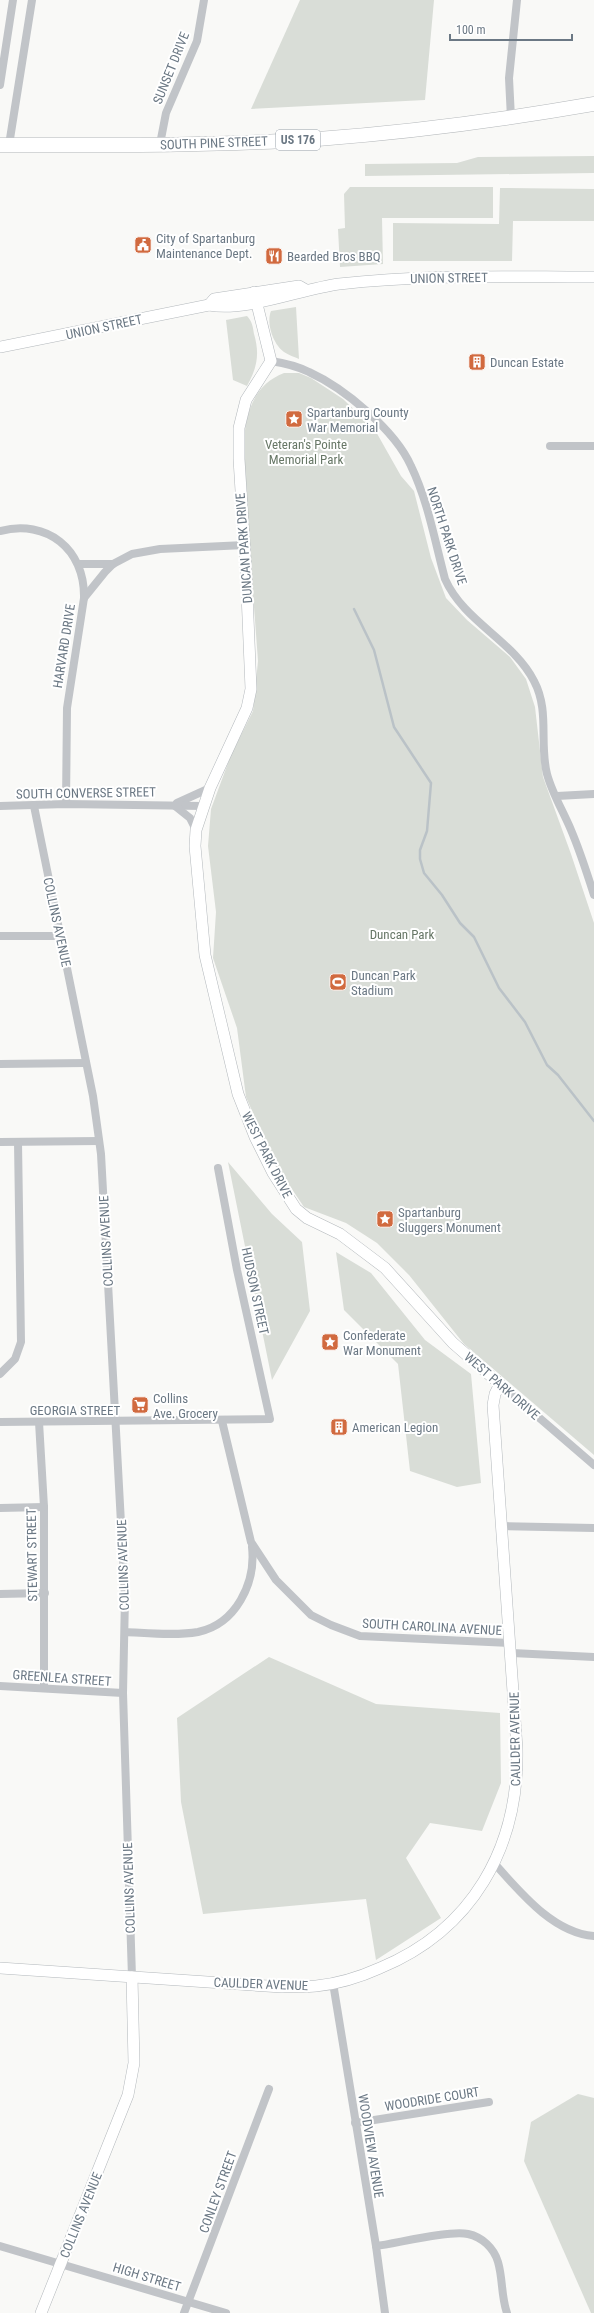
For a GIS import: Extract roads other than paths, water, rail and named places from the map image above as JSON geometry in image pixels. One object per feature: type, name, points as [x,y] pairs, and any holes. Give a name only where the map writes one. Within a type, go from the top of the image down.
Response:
[{"type":"highway","name":"SOUTH PINE STREET","points":[[4,145],[160,144],[317,139],[511,118],[594,104]]},
{"type":"street","points":[[0,85],[13,0]]},
{"type":"street","points":[[4,145],[32,0]]},
{"type":"street","name":"SUNSET DRIVE","points":[[160,144],[166,113],[196,41],[204,0]]},
{"type":"street","points":[[511,118],[509,72],[517,0]]},
{"type":"street","name":"UNION STREET","points":[[0,347],[209,305],[214,299],[255,296],[299,286],[306,290],[338,284],[396,279],[594,277]]},
{"type":"street","points":[[255,296],[271,361]]},
{"type":"street","name":"DUNCAN PARK DRIVE","points":[[204,806],[210,788],[247,708],[251,689],[245,545],[239,459],[240,418],[246,400],[266,372],[271,361]]},
{"type":"street","name":"NORTH PARK DRIVE","points":[[271,361],[290,364],[309,372],[345,394],[362,408],[404,452],[412,466],[424,500],[445,579],[450,591],[465,610],[518,658],[535,682],[544,711],[545,761],[549,780],[572,834],[594,895]]},
{"type":"street","points":[[550,446],[594,446]]},
{"type":"street","points":[[0,531],[20,528],[41,531],[68,548],[79,564],[84,582],[84,598]]},
{"type":"street","name":"HARVARD DRIVE","points":[[66,804],[67,708],[84,598],[113,564],[142,551],[245,545]]},
{"type":"street","points":[[79,564],[113,564]]},
{"type":"street","name":"SOUTH CONVERSE STREET","points":[[173,805],[190,799],[210,788]]},
{"type":"street","points":[[557,796],[594,794]]},
{"type":"street","name":"SOUTH CONVERSE STREET","points":[[0,806],[66,804],[204,806]]},
{"type":"street","name":"SOUTH CONVERSE STREET","points":[[173,805],[185,812],[196,830]]},
{"type":"street","name":"COLLINS AVENUE","points":[[34,806],[86,1062],[99,1141],[125,1597],[123,1694],[134,2047],[131,2085],[123,2110],[41,2313]]},
{"type":"street","name":"WEST PARK DRIVE","points":[[204,806],[196,830],[196,869],[206,964],[238,1094],[255,1137],[273,1173],[301,1214],[340,1234],[385,1268],[448,1339],[594,1465]]},
{"type":"street","points":[[0,936],[60,936]]},
{"type":"street","points":[[0,1064],[86,1062]]},
{"type":"street","points":[[0,1142],[99,1141]]},
{"type":"street","points":[[0,1374],[16,1359],[21,1342],[18,1142]]},
{"type":"street","name":"HUDSON STREET","points":[[218,1168],[237,1270],[270,1419]]},
{"type":"street","name":"CAULDER AVENUE","points":[[0,1968],[282,1987],[316,1986],[333,1983],[391,1964],[435,1938],[468,1904],[494,1863],[510,1821],[516,1785],[517,1749],[511,1648],[493,1406],[495,1394],[500,1384]]},
{"type":"street","name":"GEORGIA STREET","points":[[0,1422],[222,1421],[270,1419]]},
{"type":"street","name":"SOUTH CAROLINA AVENUE","points":[[222,1421],[251,1542],[276,1580],[305,1610],[322,1621],[350,1633],[594,1657]]},
{"type":"street","name":"STEWART STREET","points":[[39,1422],[44,1507],[44,1688]]},
{"type":"street","points":[[0,1508],[44,1507]]},
{"type":"street","points":[[502,1526],[594,1528]]},
{"type":"street","points":[[125,1632],[186,1634],[208,1629],[221,1622],[232,1612],[248,1586],[252,1564],[251,1542]]},
{"type":"street","points":[[0,1594],[45,1593]]},
{"type":"street","name":"GREENLEA STREET","points":[[0,1686],[123,1694]]},
{"type":"street","points":[[494,1863],[555,1924],[574,1933],[594,1936]]},
{"type":"street","name":"WOODVIEW AVENUE","points":[[333,1983],[376,2246],[385,2313]]},
{"type":"street","name":"CONLEY STREET","points":[[184,2313],[269,2088]]},
{"type":"street","name":"WOODRIDE COURT","points":[[355,2123],[489,2102]]},
{"type":"street","points":[[376,2246],[450,2234],[466,2233],[483,2240],[494,2254],[507,2313]]},
{"type":"street","name":"HIGH STREET","points":[[0,2246],[226,2313]]},
{"type":"waterway","points":[[354,609],[374,650],[394,727],[431,783],[427,831],[420,850],[420,859],[424,873],[442,895],[460,923],[474,937],[499,988],[525,1022],[547,1065],[558,1075],[594,1121]]},
{"type":"place","name":"City of Spartanburg Maintenance Dept.","points":[[143,245]]},
{"type":"place","name":"Bearded Bros BBQ","points":[[274,256]]},
{"type":"place","name":"Duncan Estate","points":[[477,362]]},
{"type":"place","name":"Spartanburg County War Memorial","points":[[294,419]]},
{"type":"place","name":"Duncan Park Stadium","points":[[338,982]]},
{"type":"place","name":"Spartanburg Sluggers Monument","points":[[385,1219]]},
{"type":"place","name":"Confederate War Monument","points":[[330,1342]]},
{"type":"place","name":"Collins Ave. Grocery","points":[[140,1405]]},
{"type":"place","name":"American Legion","points":[[339,1427]]},
{"type":"park label","name":"Veteran's Pointe Memorial Park","points":[[306,452]]},
{"type":"park label","name":"Duncan Park","points":[[402,934]]}]
